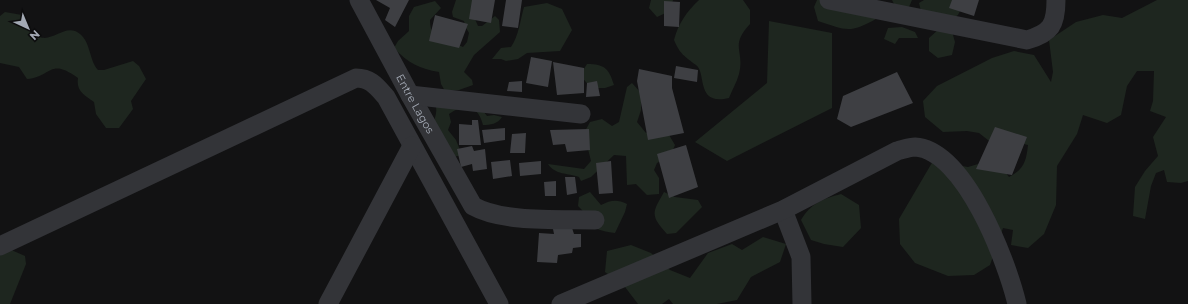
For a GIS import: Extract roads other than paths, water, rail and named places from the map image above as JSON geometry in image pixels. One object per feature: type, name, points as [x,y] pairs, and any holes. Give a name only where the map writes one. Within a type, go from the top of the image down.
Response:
[{"type":"street","name":"Entre Lagos","points":[[359,0],[410,95],[474,206],[484,212],[511,217],[595,220]]},
{"type":"street","points":[[829,0],[1026,40],[1039,37],[1049,28],[1056,18],[1056,0]]},
{"type":"street","points":[[0,246],[356,78],[365,78],[372,81],[386,97],[499,304]]},
{"type":"street","points":[[410,95],[581,114]]},
{"type":"street","points":[[328,304],[412,146]]},
{"type":"street","points":[[562,304],[783,210],[897,151],[914,147],[931,151],[954,168],[983,213],[1011,279],[1017,304]]},
{"type":"street","points":[[783,210],[801,257],[802,304]]}]
